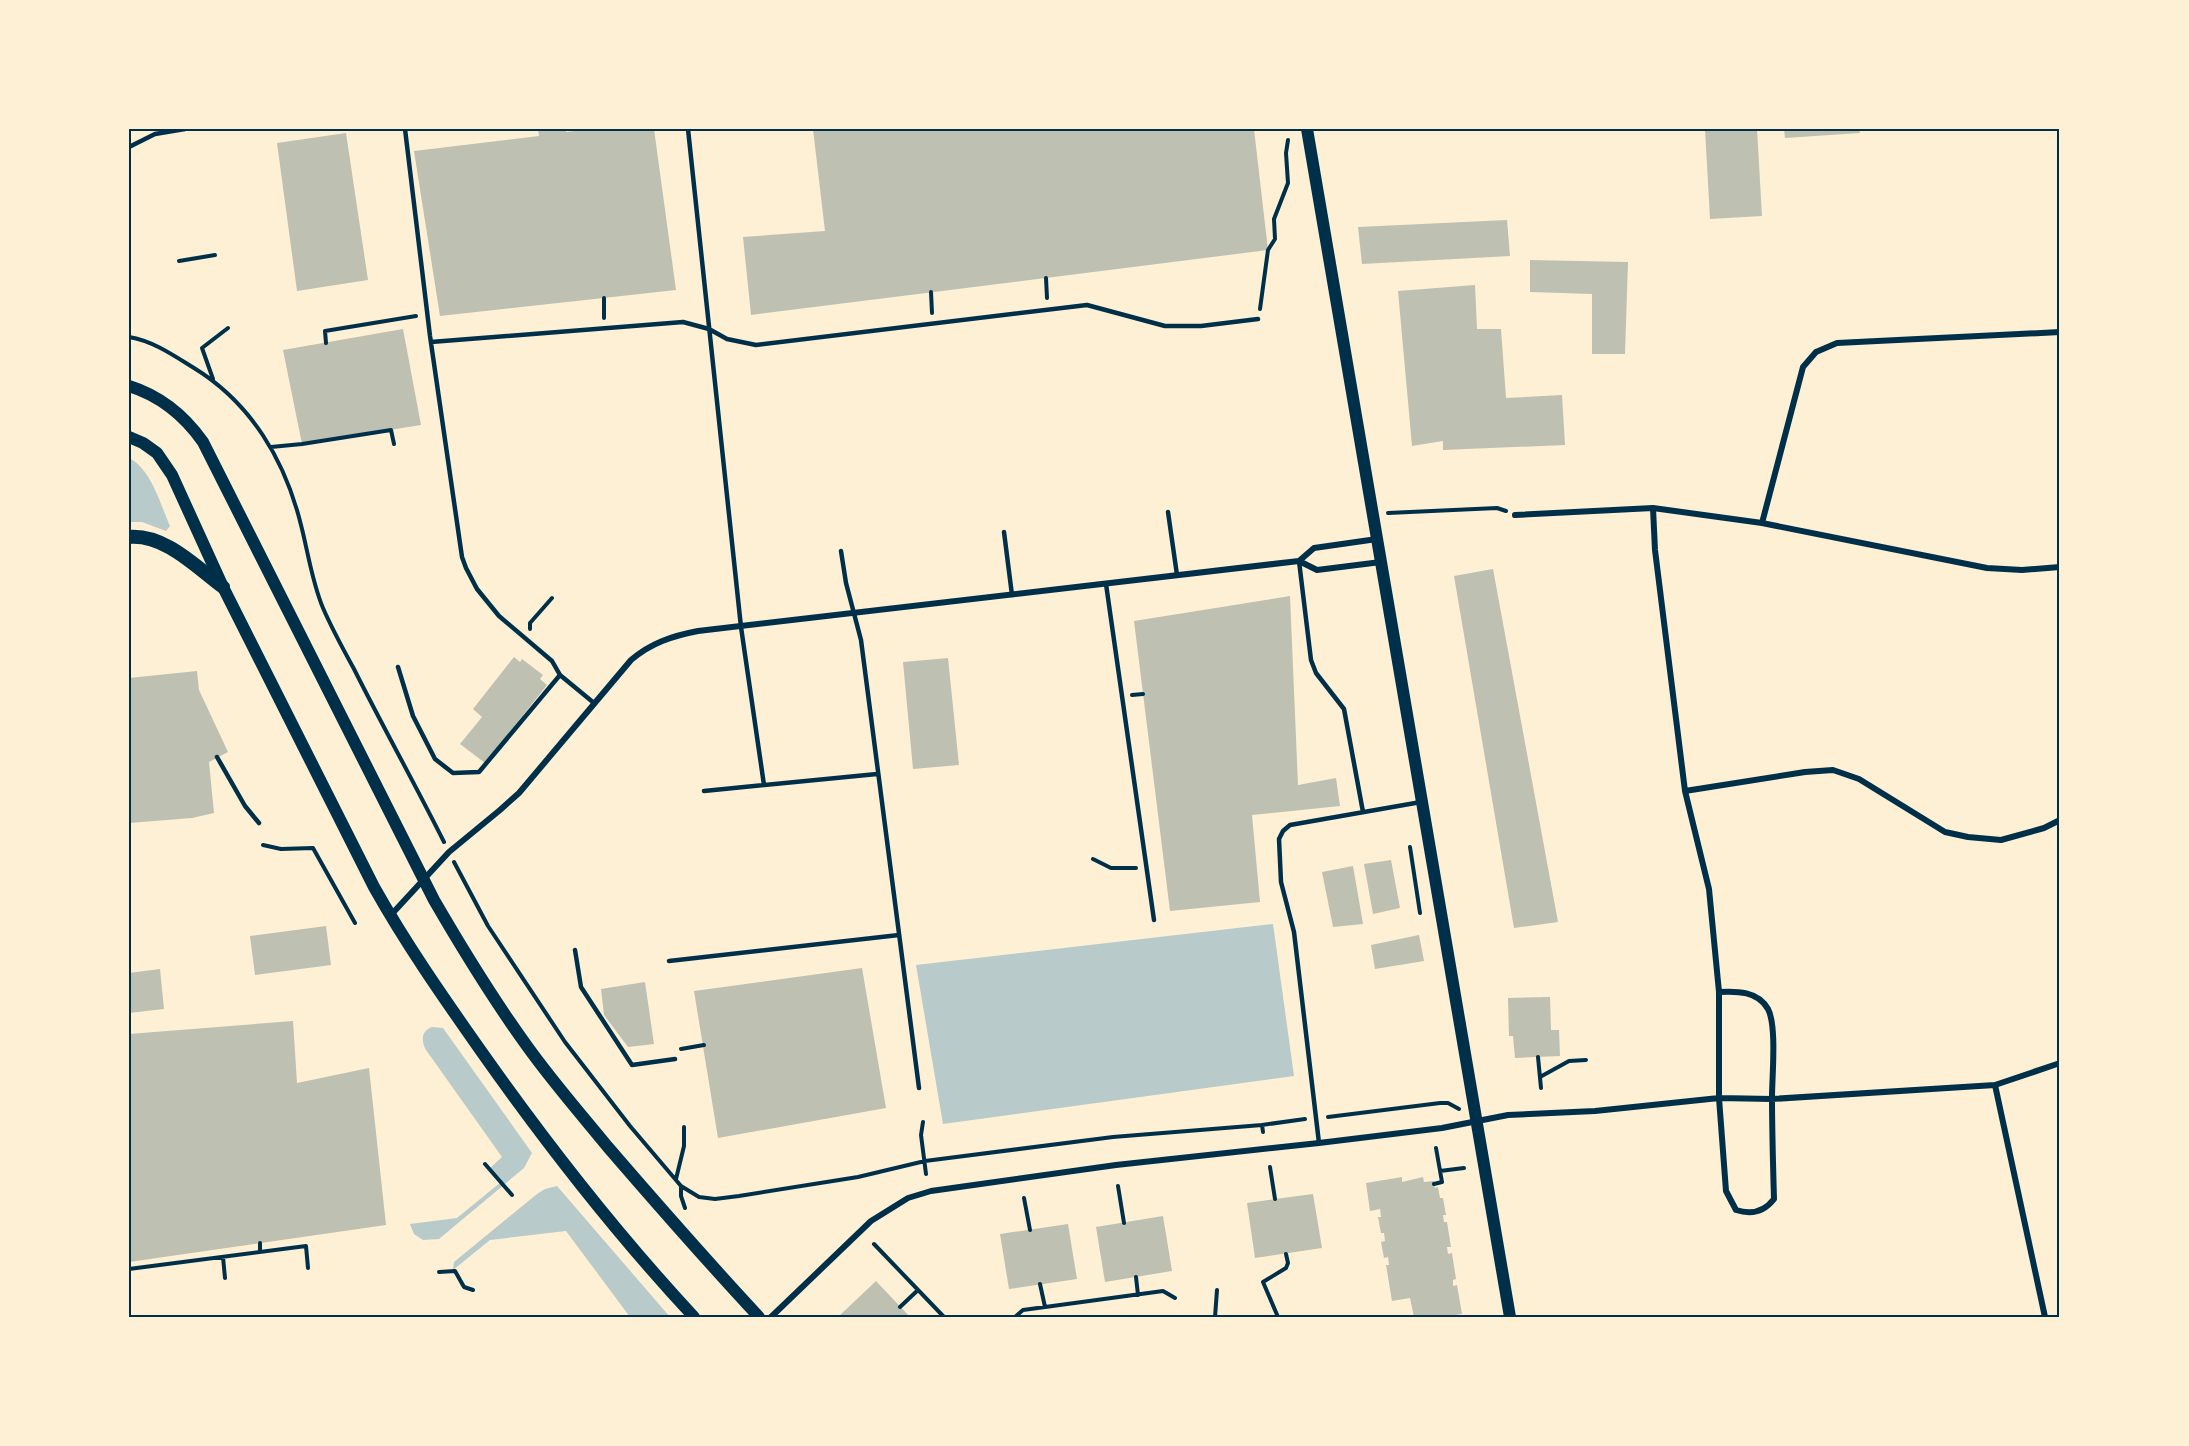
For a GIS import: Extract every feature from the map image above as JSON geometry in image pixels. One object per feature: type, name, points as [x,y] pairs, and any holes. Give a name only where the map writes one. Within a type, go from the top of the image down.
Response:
[{"type":"main road","points":[[1308,129],[1510,1317]]},
{"type":"main road","points":[[129,386],[152,395],[170,406],[188,422],[203,442],[423,878],[466,955],[534,1055],[582,1115],[687,1239],[759,1317]]},
{"type":"main road","points":[[129,437],[157,453],[167,466],[223,587],[390,916],[426,973],[560,1161],[609,1221],[694,1317]]},
{"type":"main road","points":[[129,537],[158,541],[223,587]]},
{"type":"street","points":[[1761,523],[1803,367],[1816,352],[1837,343],[2060,332]]},
{"type":"street","points":[[1653,508],[1655,550],[1685,791],[1709,889],[1719,992],[1719,1098],[1726,1191],[1736,1210],[1745,1213],[1768,1207],[1774,1199],[1773,1046],[1770,1011],[1762,1001],[1751,995],[1739,991],[1719,992]]},
{"type":"street","points":[[1515,514],[1653,508],[1761,523],[1987,568],[2022,570],[2060,567]]},
{"type":"street","points":[[1299,561],[1314,548],[1377,539]]},
{"type":"street","points":[[390,916],[448,852],[519,793],[631,660],[649,647],[669,638],[698,631],[1299,561],[1317,570],[1381,562]]},
{"type":"street","points":[[1685,791],[1805,772],[1833,770],[1860,779],[1945,832],[2001,840],[2044,828],[2060,820]]},
{"type":"street","points":[[771,1317],[871,1221],[915,1195],[956,1187],[1116,1165],[1442,1128],[1508,1115],[1595,1111],[1719,1098],[1772,1098],[1995,1085],[2060,1063]]},
{"type":"street","points":[[1995,1085],[2045,1317]]},
{"type":"lane","points":[[129,147],[155,134],[184,129]]},
{"type":"lane","points":[[405,129],[431,342],[462,557],[477,589],[500,616],[552,661],[560,675],[594,703]]},
{"type":"lane","points":[[688,129],[741,627],[764,786]]},
{"type":"lane","points":[[431,342],[683,322],[709,329],[727,339],[756,345],[1087,305],[1164,326],[1201,326],[1258,319]]},
{"type":"lane","points":[[1168,512],[1177,575]]},
{"type":"lane","points":[[1004,532],[1012,595]]},
{"type":"lane","points":[[841,551],[846,584],[862,650],[920,1088]]},
{"type":"lane","points":[[1299,561],[1311,660],[1316,673],[1344,709],[1363,812]]},
{"type":"lane","points":[[1107,584],[1154,920]]},
{"type":"lane","points":[[398,667],[413,716],[435,759],[453,773],[479,772],[560,675]]},
{"type":"lane","points":[[217,757],[245,806],[259,823]]},
{"type":"lane","points":[[705,791],[878,774]]},
{"type":"lane","points":[[1319,1143],[1294,932],[1281,882],[1279,839],[1290,825],[1422,802]]},
{"type":"lane","points":[[669,962],[899,935]]},
{"type":"lane","points":[[575,950],[581,987],[632,1065],[675,1059]]},
{"type":"path","points":[[1258,319],[1268,250],[1275,239],[1274,219],[1288,183],[1286,153],[1288,140]]},
{"type":"path","points":[[179,261],[215,255]]},
{"type":"path","points":[[1046,278],[1048,310]]},
{"type":"path","points":[[931,292],[933,324]]},
{"type":"path","points":[[604,298],[604,328]]},
{"type":"path","points":[[327,343],[325,331],[428,314]]},
{"type":"path","points":[[213,380],[202,348],[228,328]]},
{"type":"path","points":[[129,337],[160,348],[213,380],[247,413],[271,447],[283,470],[297,510],[322,606],[434,823]]},
{"type":"path","points":[[271,447],[391,430],[394,444]]},
{"type":"path","points":[[1393,513],[1497,508]]},
{"type":"path","points":[[529,641],[530,623],[552,598]]},
{"type":"path","points":[[262,845],[281,849],[313,848],[355,923]]},
{"type":"path","points":[[1410,848],[1420,913]]},
{"type":"path","points":[[1093,859],[1111,868],[1147,867]]},
{"type":"path","points":[[465,885],[488,926],[552,1024],[610,1101],[675,1180],[699,1197],[726,1198],[858,1177],[925,1161],[1113,1137],[1262,1125],[1302,1119]]},
{"type":"path","points":[[674,1050],[704,1045]]},
{"type":"path","points":[[1538,1057],[1540,1088]]},
{"type":"path","points":[[1540,1077],[1569,1061],[1586,1060]]},
{"type":"path","points":[[1332,1116],[1448,1103]]},
{"type":"path","points":[[923,1122],[921,1136],[926,1174]]},
{"type":"path","points":[[1262,1125],[1263,1132]]},
{"type":"path","points":[[675,1180],[684,1146],[684,1127]]},
{"type":"path","points":[[1434,1184],[1442,1182],[1436,1148]]},
{"type":"path","points":[[485,1164],[512,1195]]},
{"type":"path","points":[[1270,1167],[1275,1199]]},
{"type":"path","points":[[1440,1172],[1464,1168]]},
{"type":"path","points":[[681,1186],[685,1208]]},
{"type":"path","points":[[1118,1186],[1124,1223]]},
{"type":"path","points":[[1024,1198],[1030,1230]]},
{"type":"path","points":[[260,1244],[260,1252]]},
{"type":"path","points":[[874,1244],[942,1316]]},
{"type":"path","points":[[129,1269],[306,1246],[308,1268]]},
{"type":"path","points":[[208,1251],[209,1258]]},
{"type":"path","points":[[1278,1317],[1263,1282],[1286,1268],[1288,1263],[1286,1254]]},
{"type":"path","points":[[223,1257],[225,1278]]},
{"type":"path","points":[[439,1272],[455,1271],[464,1287],[473,1290]]},
{"type":"path","points":[[1136,1277],[1138,1295]]},
{"type":"path","points":[[1040,1284],[1045,1307]]},
{"type":"path","points":[[900,1307],[918,1290]]},
{"type":"path","points":[[1215,1317],[1217,1290]]},
{"type":"path","points":[[1015,1317],[1023,1310],[1164,1291],[1175,1298]]},
{"type":"shaded area","points":[[129,458],[144,471],[154,488],[170,526],[166,531],[142,522],[129,522]]},
{"type":"shaded area","points":[[1273,924],[1294,1076],[943,1124],[916,965]]},
{"type":"shaded area","points":[[432,1027],[443,1028],[532,1153],[524,1168],[439,1239],[423,1240],[414,1234],[410,1224],[457,1218],[501,1182],[489,1169],[502,1157],[424,1047],[424,1034]]},
{"type":"shaded area","points":[[557,1186],[670,1317],[630,1317],[566,1231],[490,1240],[453,1270],[454,1262],[537,1194]]},
{"type":"building","points":[[538,129],[566,129],[566,132],[592,129],[654,129],[676,290],[440,316],[414,151],[539,136]]},
{"type":"building","points":[[813,129],[1254,129],[1268,250],[751,315],[743,237],[825,231]]},
{"type":"building","points":[[1705,129],[1757,129],[1762,216],[1710,219]]},
{"type":"building","points":[[1784,129],[1859,129],[1860,133],[1785,138]]},
{"type":"building","points":[[346,133],[368,280],[297,291],[277,143]]},
{"type":"building","points":[[1507,220],[1510,256],[1362,264],[1358,227]]},
{"type":"building","points":[[1530,260],[1628,262],[1625,354],[1592,354],[1592,294],[1530,292]]},
{"type":"building","points":[[1475,285],[1477,329],[1501,329],[1506,398],[1562,395],[1565,445],[1443,450],[1443,441],[1412,446],[1398,291]]},
{"type":"building","points":[[403,329],[421,425],[302,444],[283,350]]},
{"type":"building","points":[[1493,569],[1558,922],[1514,928],[1454,576]]},
{"type":"building","points":[[1290,596],[1298,785],[1336,778],[1340,806],[1252,815],[1260,902],[1170,911],[1134,621]]},
{"type":"building","points":[[514,657],[520,662],[522,659],[543,675],[540,679],[547,685],[485,763],[460,744],[482,717],[473,709]]},
{"type":"building","points":[[948,658],[959,765],[913,769],[903,662]]},
{"type":"building","points":[[197,671],[199,690],[228,752],[209,762],[214,813],[192,818],[129,823],[129,678]]},
{"type":"building","points":[[1391,860],[1400,908],[1373,914],[1364,864]]},
{"type":"building","points":[[1353,866],[1363,924],[1333,927],[1322,872]]},
{"type":"building","points":[[326,926],[331,965],[255,975],[250,936]]},
{"type":"building","points":[[1419,935],[1424,961],[1375,969],[1371,945]]},
{"type":"building","points":[[862,968],[886,1108],[718,1138],[694,991]]},
{"type":"building","points":[[160,969],[164,1009],[129,1013],[129,973]]},
{"type":"building","points":[[645,982],[654,1044],[628,1047],[604,1015],[601,989]]},
{"type":"building","points":[[1550,997],[1551,1030],[1559,1030],[1560,1056],[1515,1058],[1513,1036],[1509,1036],[1508,998]]},
{"type":"building","points":[[293,1021],[297,1083],[369,1068],[386,1225],[129,1262],[129,1034]]},
{"type":"building","points":[[1402,1177],[1402,1182],[1423,1177],[1424,1182],[1434,1181],[1440,1198],[1443,1198],[1446,1215],[1443,1215],[1444,1222],[1447,1222],[1451,1247],[1447,1247],[1448,1254],[1452,1253],[1456,1279],[1453,1280],[1453,1286],[1457,1285],[1462,1314],[1414,1317],[1410,1298],[1392,1301],[1386,1265],[1389,1265],[1388,1257],[1384,1258],[1381,1242],[1385,1241],[1378,1217],[1381,1217],[1380,1209],[1370,1211],[1366,1183]]},
{"type":"building","points":[[1313,1194],[1322,1248],[1255,1258],[1247,1203]]},
{"type":"building","points":[[1163,1216],[1172,1271],[1105,1282],[1096,1227]]},
{"type":"building","points":[[1068,1224],[1077,1279],[1009,1289],[1000,1234]]},
{"type":"building","points":[[876,1281],[910,1317],[838,1317]]}]
